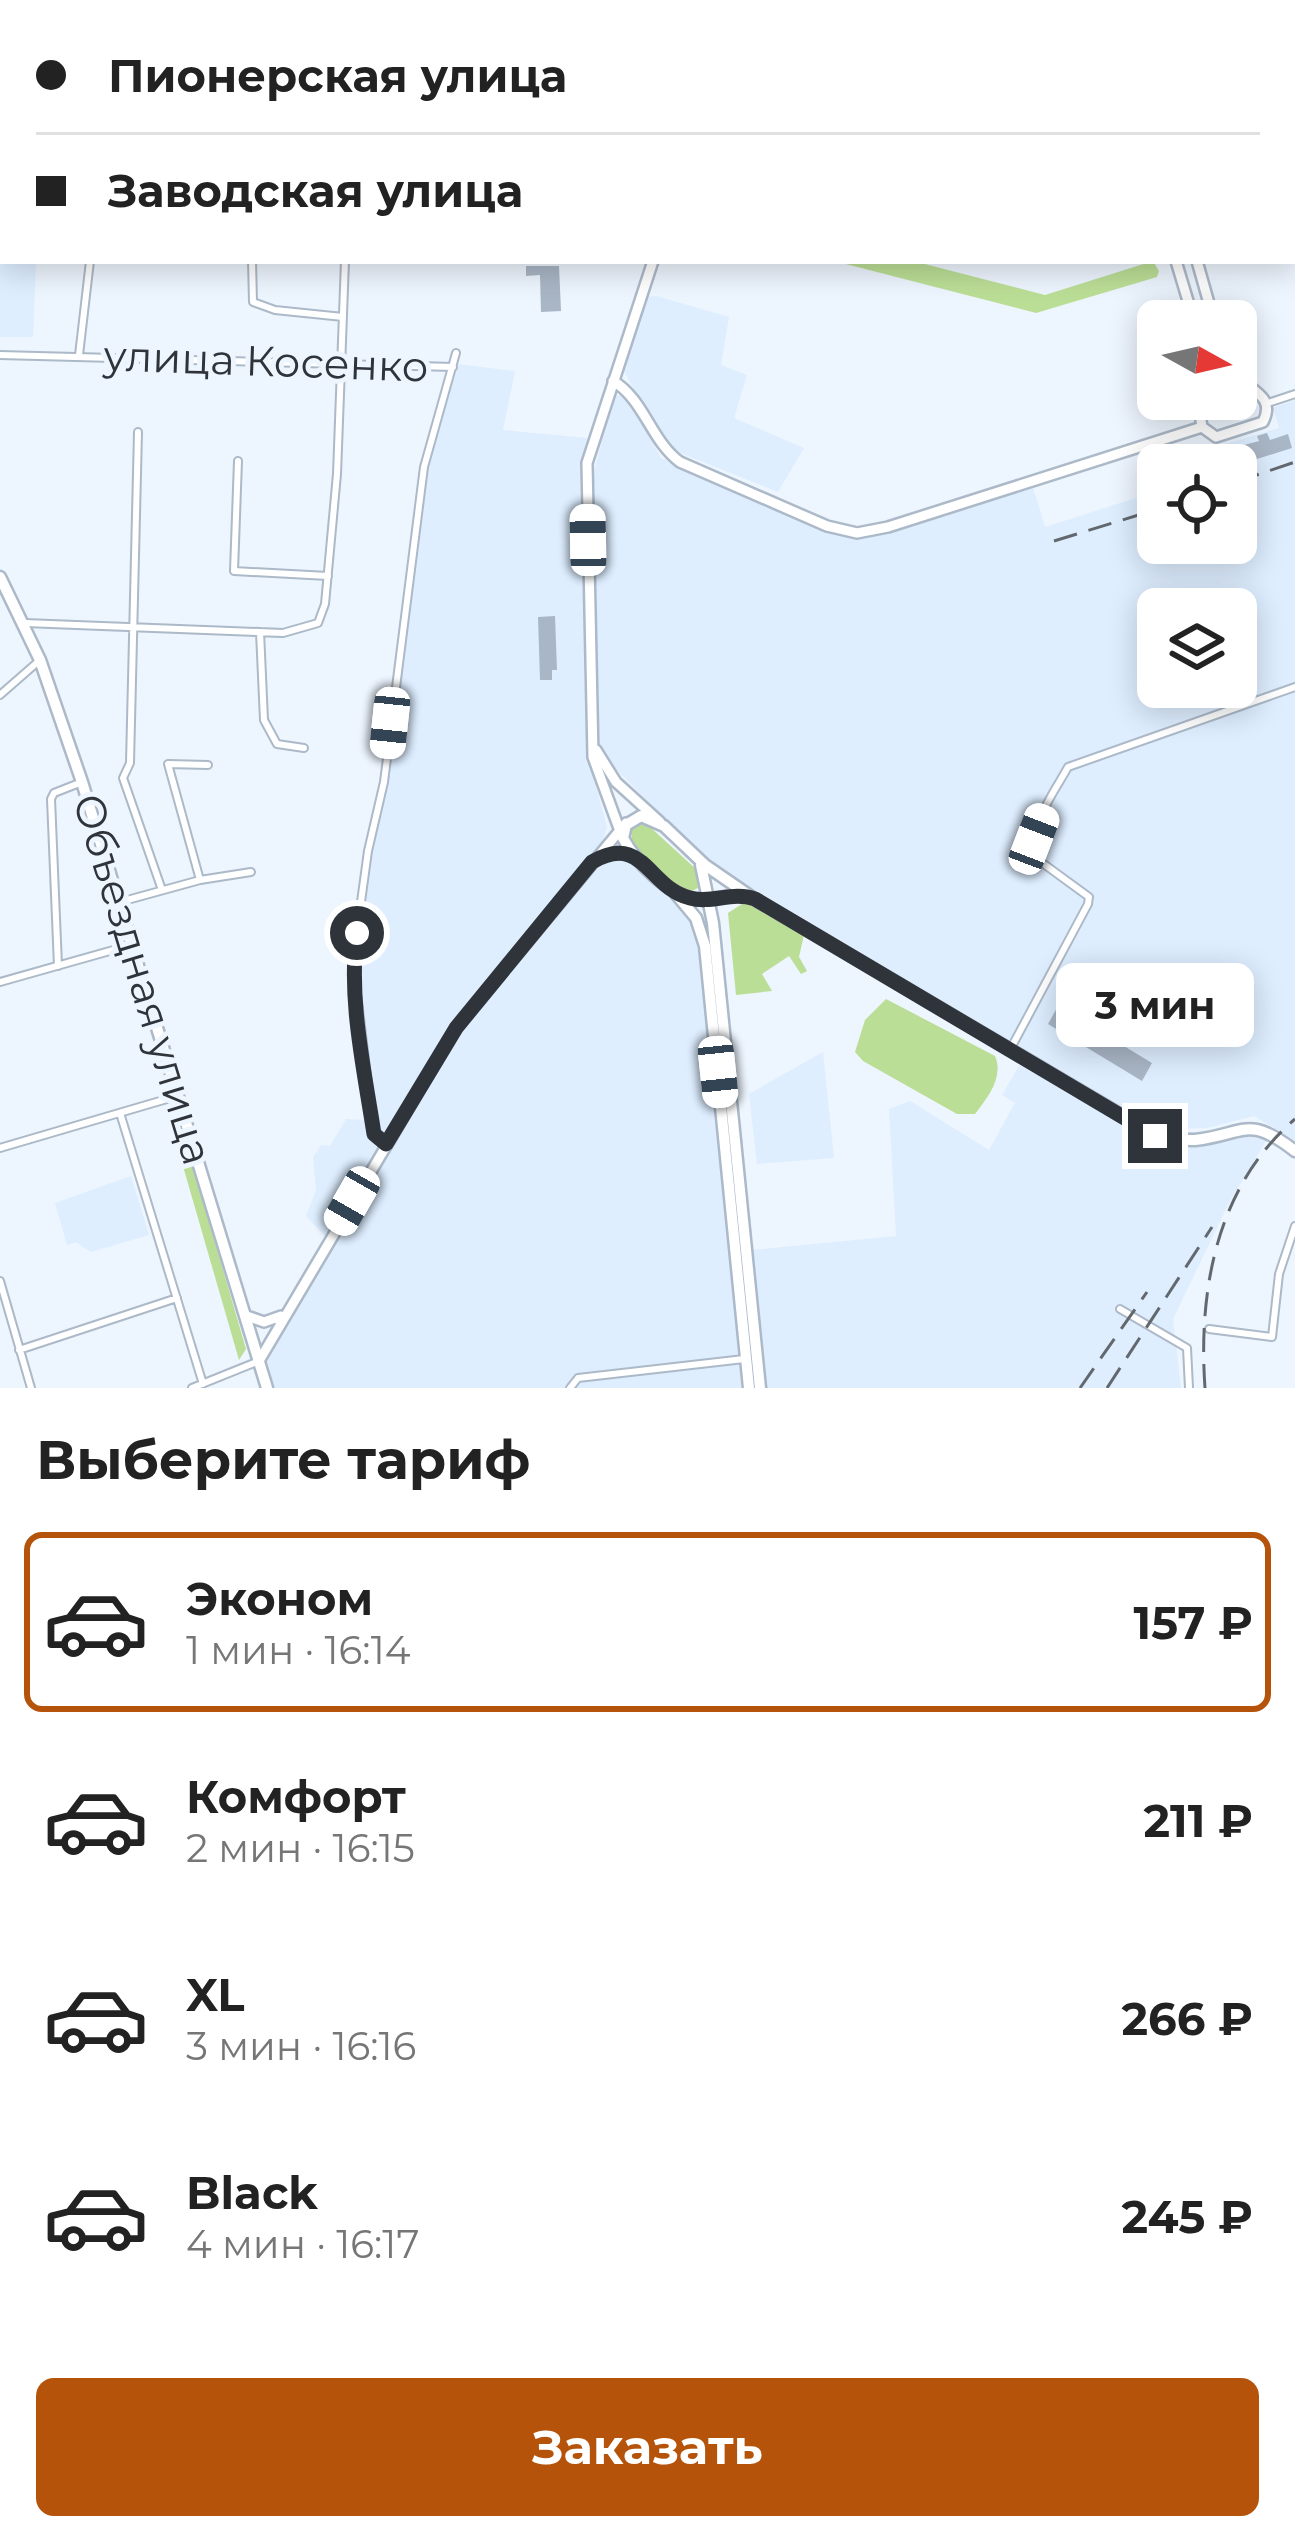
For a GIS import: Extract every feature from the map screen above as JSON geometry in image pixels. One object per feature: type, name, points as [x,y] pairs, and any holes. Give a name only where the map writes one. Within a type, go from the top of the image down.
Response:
[{"type":"main road","points":[[652,264],[587,463],[594,768],[621,834],[696,918],[705,946],[749,1388]]},
{"type":"main road","points":[[1177,264],[1188,300]]},
{"type":"main road","points":[[1198,264],[1208,300]]},
{"type":"main road","points":[[614,381],[627,389],[662,448],[680,462],[827,526],[857,533],[1202,427]]},
{"type":"main road","points":[[1201,420],[1202,427],[1216,437],[1258,426],[1266,417],[1268,403],[1257,393]]},
{"type":"main road","name":"Объездная улица","points":[[0,577],[40,660],[82,782],[268,1388]]},
{"type":"main road","points":[[593,739],[610,776],[692,853],[753,898],[1155,1136],[1196,1140],[1250,1126],[1267,1130],[1295,1151]]},
{"type":"main road","points":[[604,847],[609,809]]},
{"type":"main road","points":[[259,1361],[456,1028],[629,820],[641,816],[664,826]]},
{"type":"main road","points":[[592,862],[616,852],[639,859]]},
{"type":"main road","points":[[692,853],[705,874],[710,898],[760,1388]]},
{"type":"main road","points":[[684,896],[700,891],[705,874]]},
{"type":"main road","points":[[670,887],[684,896],[753,898]]},
{"type":"main road","points":[[712,914],[717,901],[729,894]]},
{"type":"main road","points":[[247,1316],[272,1321],[286,1312]]},
{"type":"street","points":[[79,355],[90,264]]},
{"type":"street","points":[[252,264],[253,302],[275,310],[343,316]]},
{"type":"street","points":[[25,623],[283,633],[318,623],[328,576],[345,264]]},
{"type":"street","points":[[386,1144],[374,1134],[352,979],[368,851],[384,782],[424,467],[456,353]]},
{"type":"street","name":"улица Косенко","points":[[0,355],[454,367]]},
{"type":"street","points":[[1268,403],[1295,394]]},
{"type":"street","points":[[138,432],[130,763],[123,778],[162,890]]},
{"type":"street","points":[[238,461],[234,571],[328,576]]},
{"type":"street","points":[[260,632],[264,720],[277,744],[304,748]]},
{"type":"street","points":[[0,695],[40,660]]},
{"type":"street","points":[[1011,1048],[1088,904],[1089,897],[1037,859],[1034,849],[1043,814],[1068,766],[1295,687]]},
{"type":"street","points":[[200,880],[168,764],[208,765]]},
{"type":"street","points":[[58,966],[51,799],[54,793],[82,782]]},
{"type":"street","points":[[120,902],[251,872]]},
{"type":"street","points":[[0,982],[134,944]]},
{"type":"street","points":[[0,1148],[181,1095]]},
{"type":"street","points":[[120,1113],[203,1384]]},
{"type":"street","points":[[1209,1330],[1272,1337],[1279,1274],[1295,1226]]},
{"type":"street","points":[[0,1281],[32,1388]]},
{"type":"street","points":[[20,1350],[177,1298]]},
{"type":"street","points":[[1120,1309],[1186,1348],[1190,1388]]},
{"type":"street","points":[[570,1388],[578,1378],[747,1359]]},
{"type":"street","points":[[192,1388],[259,1361]]},
{"type":"shaded area","points":[[0,264],[36,264],[33,337],[0,337]]},
{"type":"shaded area","points":[[647,297],[729,317],[721,365],[747,375],[734,418],[804,448],[778,492],[663,446],[622,367]]},
{"type":"shaded area","points":[[458,364],[515,371],[503,430],[587,438],[582,488],[588,757],[607,827],[602,844],[452,1025],[388,1131],[379,1134],[357,972],[373,850],[390,769],[429,461]]},
{"type":"shaded area","points":[[626,395],[661,458],[850,536],[868,536],[1032,484],[1045,527],[1137,498],[1137,564],[1257,564],[1257,444],[1225,444],[1279,428],[1273,408],[1295,400],[1295,1141],[1254,1116],[1207,1128],[1175,1129],[1132,1113],[708,862],[605,758],[599,744],[590,488],[613,396]]},
{"type":"shaded area","points":[[616,855],[629,859],[668,891],[694,920],[701,947],[744,1388],[272,1388],[265,1362],[454,1042],[594,865]]},
{"type":"shaded area","points":[[823,1052],[834,1158],[757,1164],[749,1094]]},
{"type":"shaded area","points":[[1023,1059],[1154,1139],[1241,1131],[1269,1136],[1230,1201],[1173,1319],[1181,1388],[765,1388],[752,1250],[896,1236],[889,1109],[910,1101],[989,1150],[1015,1103],[1002,1095]]},
{"type":"shaded area","points":[[346,1119],[370,1120],[382,1144],[326,1237],[306,1216],[316,1190],[313,1157],[321,1145],[330,1146]]},
{"type":"shaded area","points":[[131,1176],[149,1235],[91,1252],[76,1242],[67,1245],[55,1203]]},
{"type":"green space","points":[[846,264],[925,264],[1045,295],[1143,264],[1155,264],[1159,271],[1157,277],[1036,313]]},
{"type":"green space","points":[[639,823],[649,826],[697,870],[698,888],[680,889],[632,844],[631,829]]},
{"type":"green space","points":[[745,902],[804,935],[799,957],[807,971],[801,974],[789,956],[762,974],[772,991],[736,995],[728,913]]},
{"type":"green space","points":[[886,999],[995,1056],[996,1079],[975,1114],[957,1114],[855,1052],[865,1020]]},
{"type":"green space","points":[[165,1104],[176,1107],[246,1349],[239,1360]]},
{"type":"building","points":[[526,266],[559,266],[561,311],[541,312],[540,275],[526,276]]},
{"type":"building","points":[[1267,433],[1270,440],[1288,434],[1292,448],[1257,459],[1257,444],[1248,444],[1259,441],[1257,436]]},
{"type":"building","points":[[555,616],[557,670],[552,670],[552,680],[540,680],[538,617]]},
{"type":"building","points":[[1058,1006],[1152,1063],[1142,1081],[1048,1024]]},
{"type":"railway","points":[[1257,475],[1295,462]]},
{"type":"railway","points":[[1054,541],[1137,515]]},
{"type":"railway","points":[[1205,1388],[1205,1314],[1218,1242],[1247,1175],[1295,1119]]},
{"type":"railway","points":[[1107,1388],[1212,1227]]},
{"type":"railway","points":[[1080,1388],[1147,1292]]},
{"type":"route","points":[[357,933],[352,979],[374,1134],[386,1144],[456,1028],[489,984],[592,862],[616,852],[639,859],[689,898],[740,894],[755,899],[1155,1136]]}]
